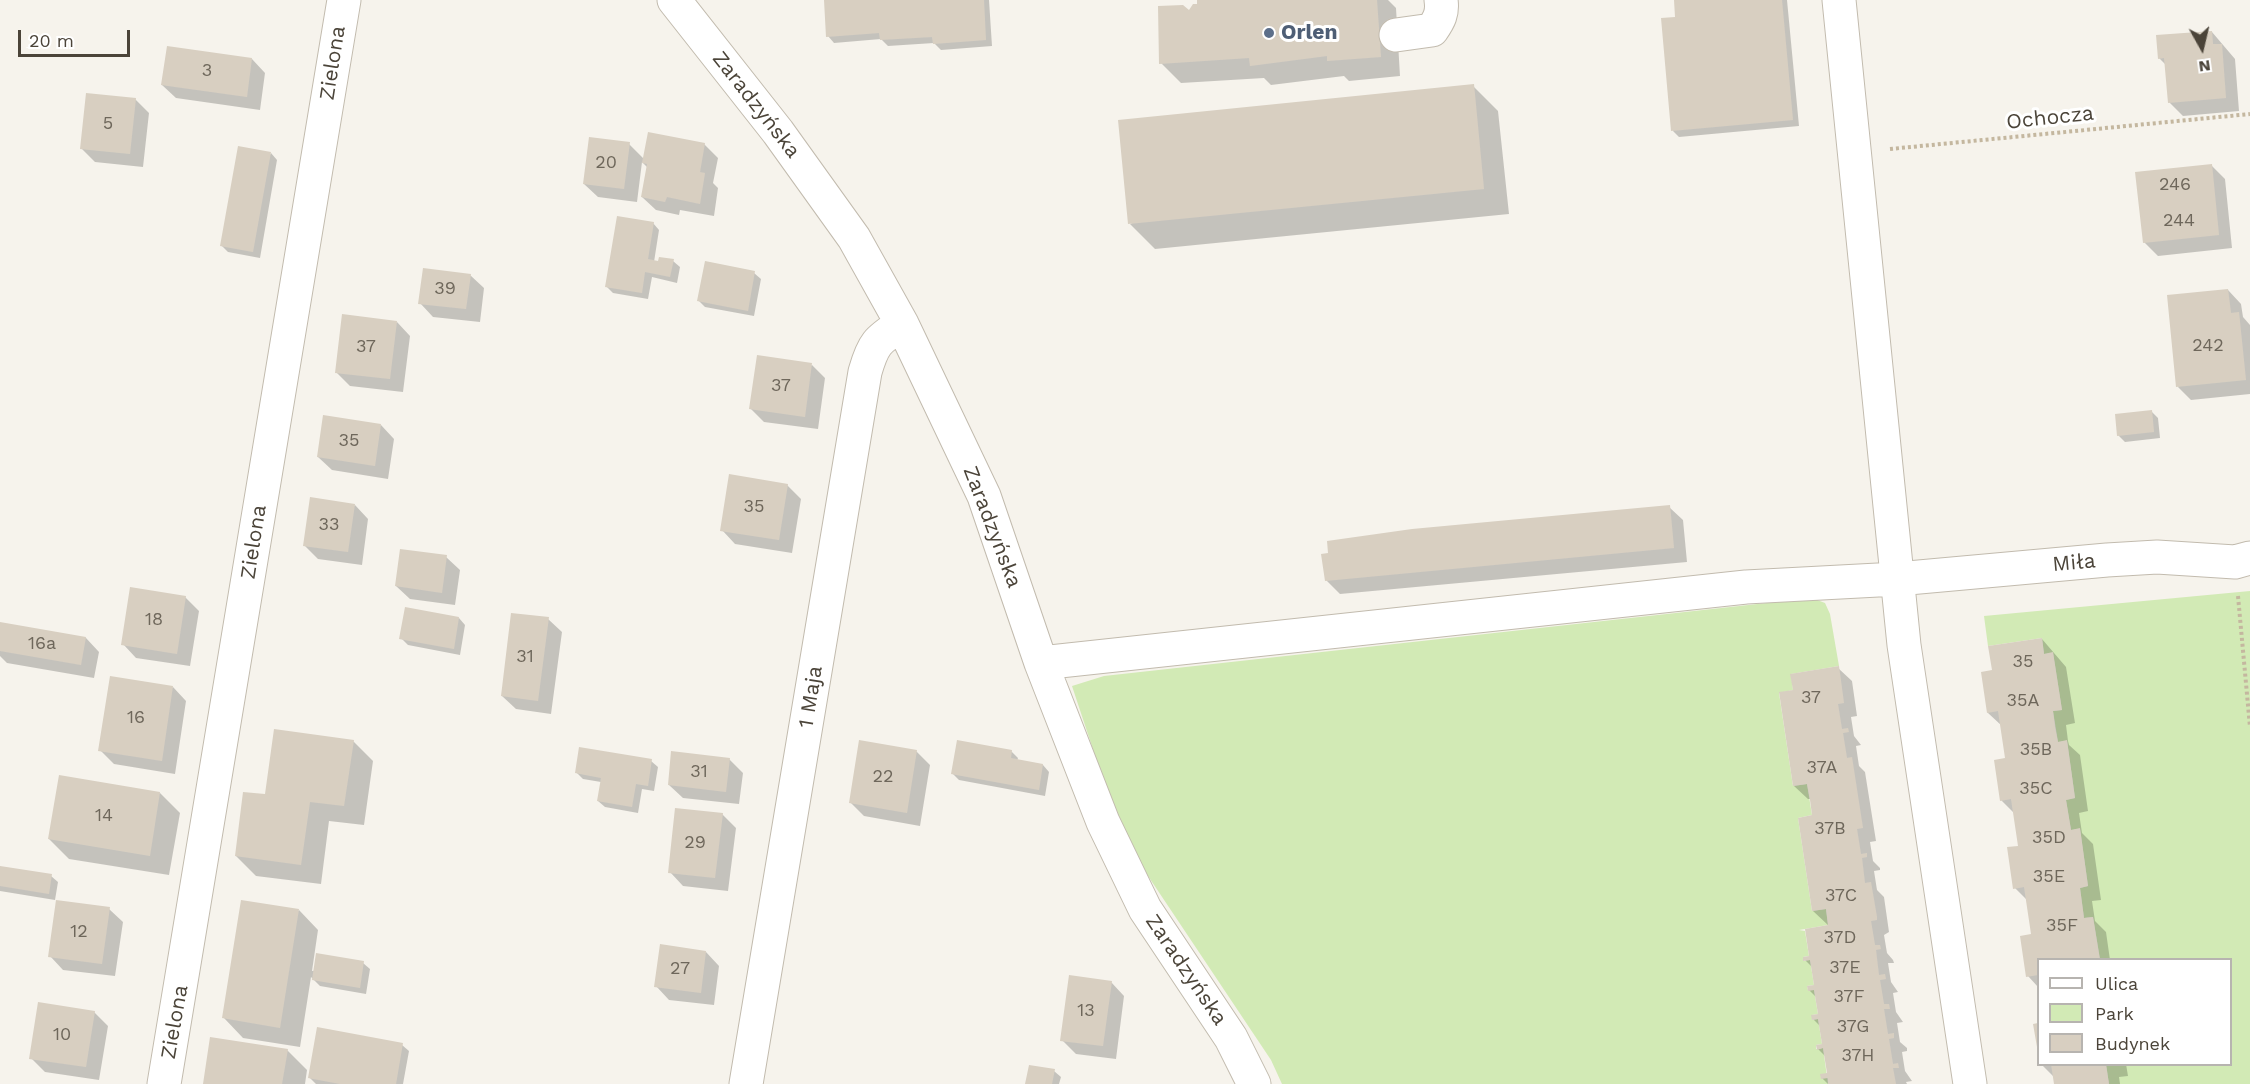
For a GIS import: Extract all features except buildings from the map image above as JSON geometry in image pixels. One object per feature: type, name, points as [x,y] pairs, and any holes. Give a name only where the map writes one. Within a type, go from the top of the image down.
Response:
[{"type":"street","name":"Zielona","points":[[164,1084],[344,0]]},
{"type":"street","name":"Zaradzyńska","points":[[674,0],[778,132],[854,238],[902,324],[984,496],[1041,663],[1102,822],[1145,909],[1231,1038],[1254,1084]]},
{"type":"street","points":[[1396,35],[1432,30],[1442,9],[1441,0]]},
{"type":"street","points":[[1839,0],[1904,645],[1970,1084]]},
{"type":"street","name":"1 Maja","points":[[746,1084],[865,372],[871,352],[880,338],[902,324]]},
{"type":"street","name":"Miła","points":[[1041,663],[1746,587],[1897,579],[2147,558],[2242,560]]},
{"type":"path","name":"Ochocza","points":[[1853,153],[2250,114]]},
{"type":"path","points":[[2242,560],[2250,728]]},
{"type":"green space","points":[[2250,591],[2250,1084],[2109,1084],[2106,1066],[2232,1066],[2232,958],[2100,958],[2093,917],[2084,918],[2080,888],[2088,886],[2080,829],[2071,830],[2066,800],[2075,798],[2067,741],[2058,742],[2053,711],[2062,710],[2053,653],[2044,654],[2042,638],[1988,646],[1984,616]]},
{"type":"green space","points":[[1812,598],[1825,603],[1830,614],[1839,666],[1791,674],[1793,690],[1779,693],[1793,786],[1807,784],[1812,815],[1798,818],[1812,911],[1826,909],[1828,925],[1799,930],[1805,931],[1809,956],[1803,957],[1803,961],[1810,960],[1814,985],[1807,986],[1808,990],[1814,990],[1818,1014],[1812,1015],[1812,1020],[1818,1019],[1822,1044],[1816,1045],[1816,1049],[1823,1048],[1828,1084],[1282,1084],[1271,1060],[1122,837],[1072,686],[1104,676]]},
{"type":"place","name":"Orlen","points":[[1269,33]]}]
